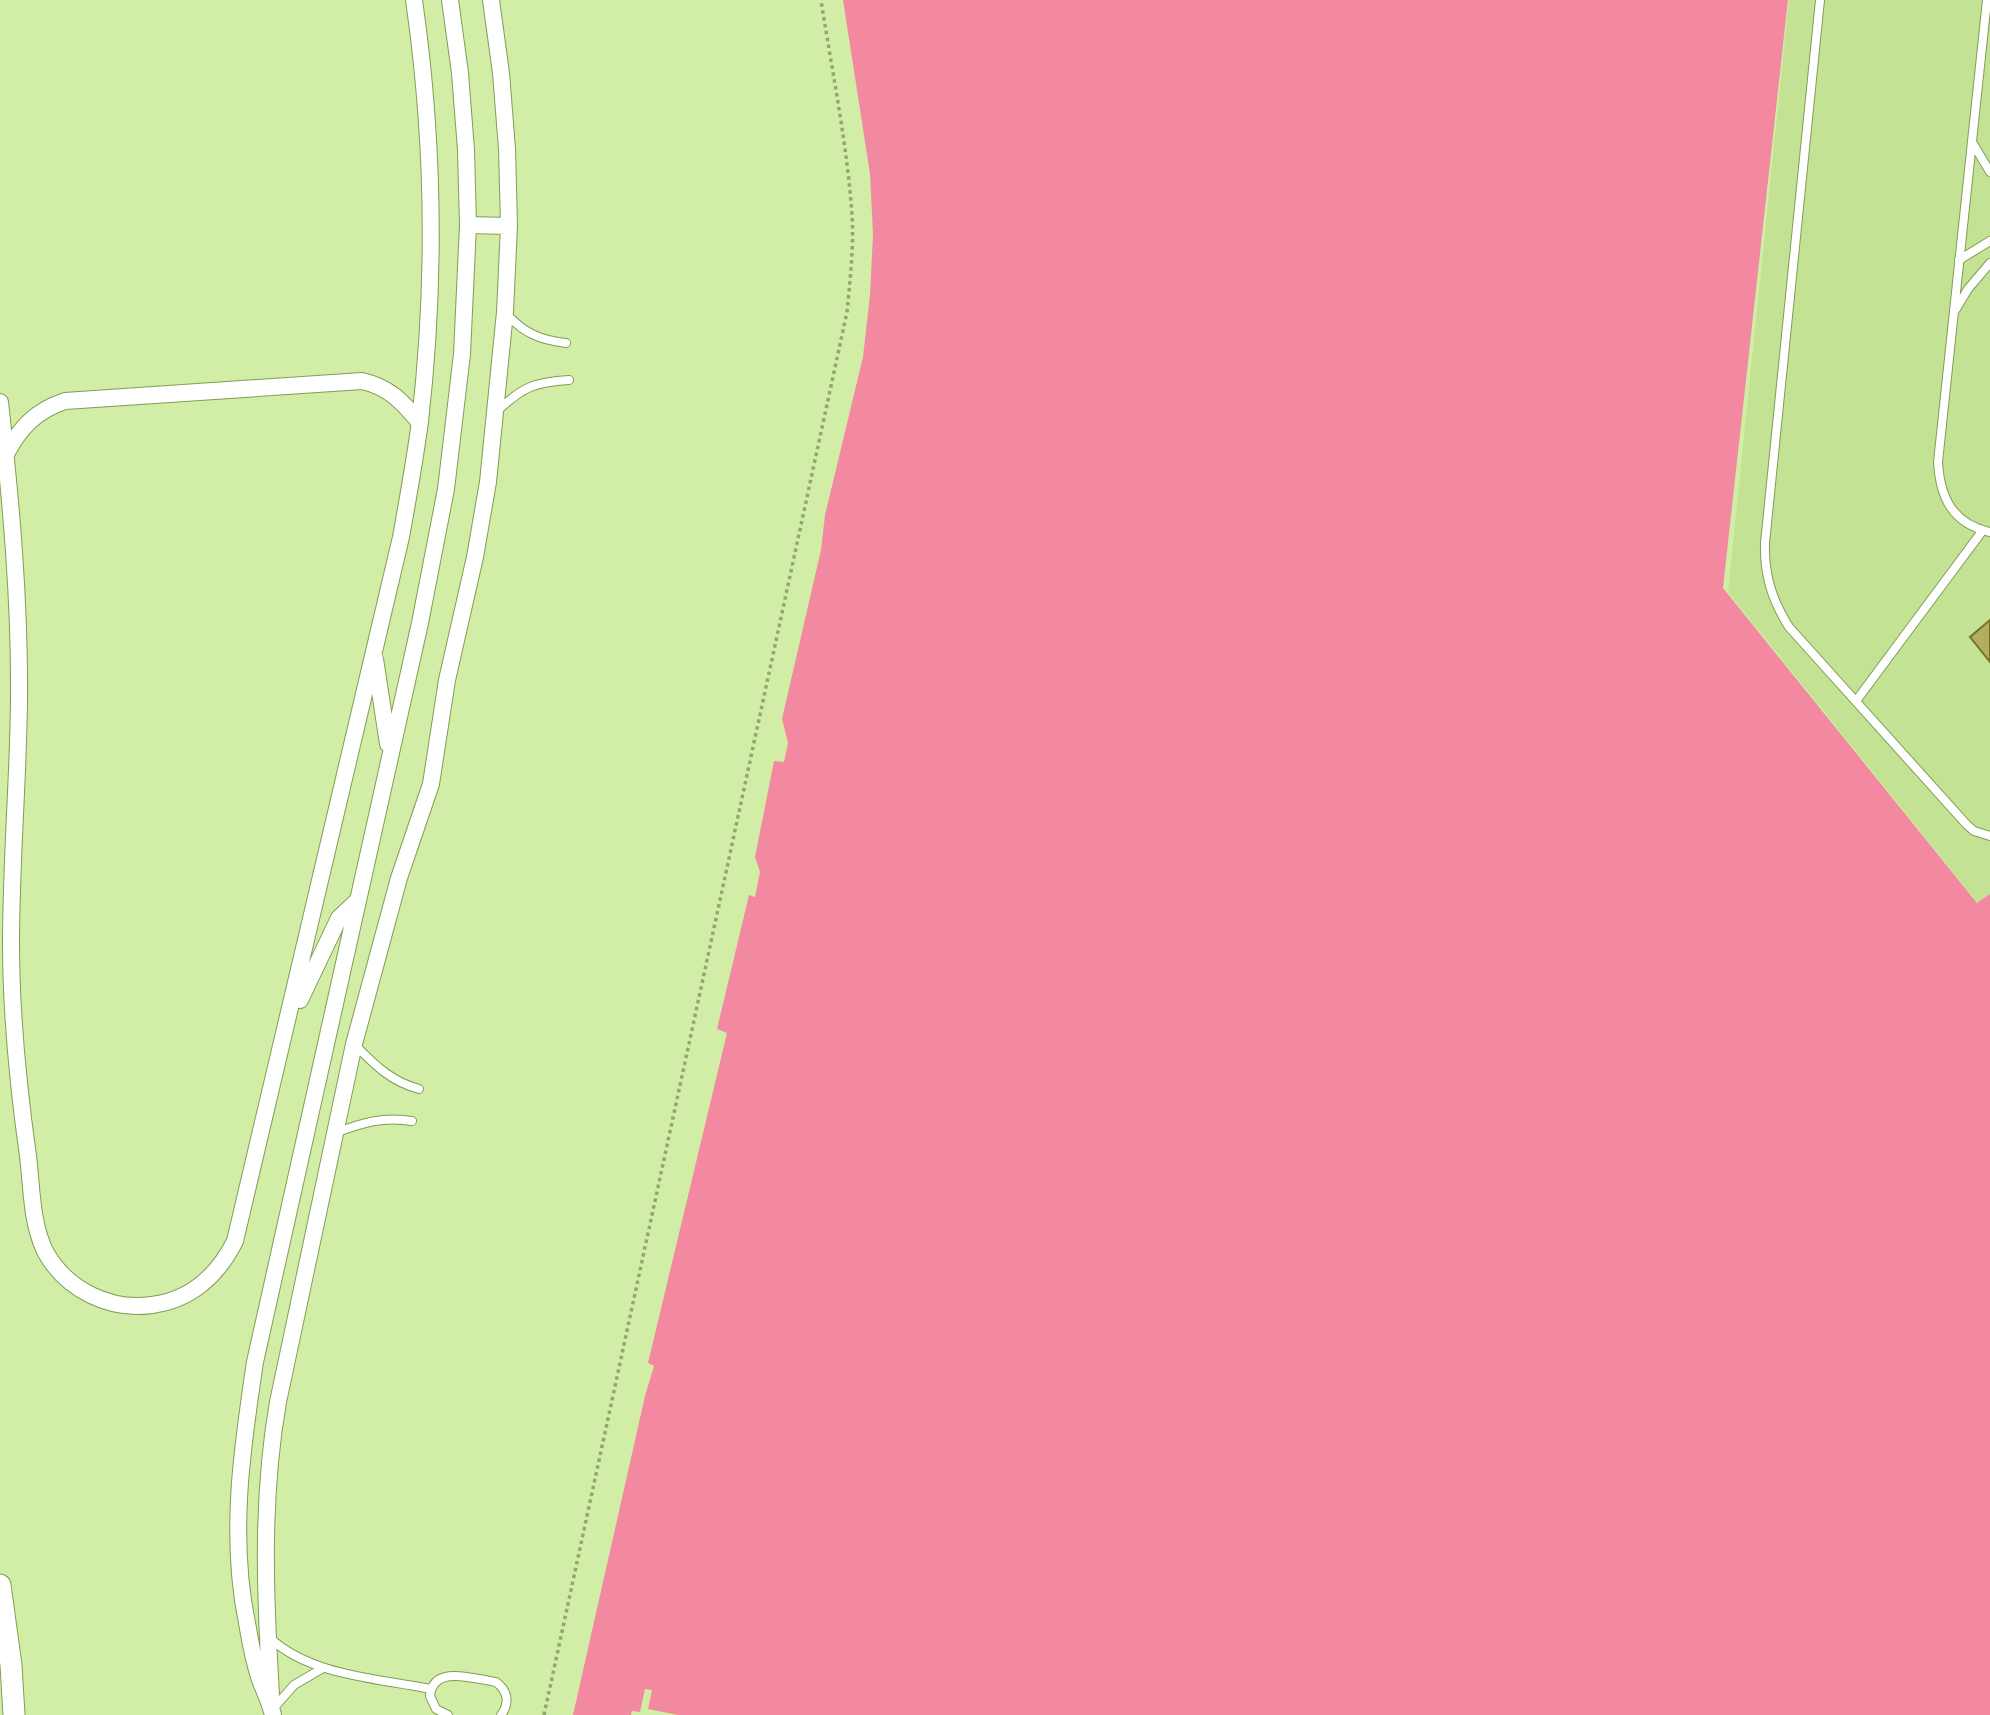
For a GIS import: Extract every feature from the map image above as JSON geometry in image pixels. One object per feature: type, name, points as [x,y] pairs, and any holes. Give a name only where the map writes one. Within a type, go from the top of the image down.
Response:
[{"type":"street","points":[[0,402],[12,517],[19,640],[18,762],[11,943],[15,1049],[35,1221],[46,1252],[67,1279],[95,1297],[111,1303],[144,1306],[177,1299],[206,1282],[218,1270],[231,1248],[240,1224],[401,537],[420,423],[428,323],[431,219],[426,100],[414,0]]},
{"type":"street","points":[[273,1713],[259,1677],[246,1620],[240,1564],[238,1502],[243,1441],[255,1362],[420,623],[446,489],[462,354],[468,225],[460,74],[450,0]]},
{"type":"street","points":[[273,1713],[265,1539],[272,1436],[354,1044],[398,878],[431,784],[447,680],[475,557],[488,482],[505,312],[509,226],[505,124],[491,0]]},
{"type":"street","points":[[468,225],[509,226]]},
{"type":"street","points":[[6,454],[28,421],[39,412],[65,401],[362,380],[387,389],[398,397],[420,423]]},
{"type":"street","points":[[374,649],[389,754]]},
{"type":"street","points":[[288,1021],[334,926],[357,901]]},
{"type":"street","points":[[0,1585],[6,1665],[14,1715]]},
{"type":"lane","points":[[1820,0],[1764,561],[1772,596],[1789,627],[1967,825],[1974,831],[1990,836]]},
{"type":"lane","points":[[1856,701],[1986,531],[1974,528],[1957,517],[1946,500],[1939,483],[1939,443],[1987,0]]},
{"type":"lane","points":[[1971,140],[1990,172]]},
{"type":"lane","points":[[1959,260],[1990,241]]},
{"type":"lane","points":[[1953,315],[1968,289],[1990,263]]},
{"type":"lane","points":[[505,312],[513,322],[533,336],[544,341],[566,343]]},
{"type":"lane","points":[[495,413],[513,396],[534,384],[569,380]]},
{"type":"lane","points":[[354,1044],[390,1078],[419,1089]]},
{"type":"lane","points":[[335,1133],[382,1118],[412,1121]]},
{"type":"lane","points":[[270,1638],[299,1660],[323,1668],[430,1689]]},
{"type":"lane","points":[[273,1713],[294,1685],[323,1668]]},
{"type":"lane","points":[[448,1715],[442,1714],[431,1703],[430,1689],[439,1677],[450,1675],[496,1682],[502,1686],[507,1706],[501,1715]]},
{"type":"path","points":[[544,1715],[847,312],[852,264],[852,217],[848,169],[821,0]]},
{"type":"shaded area","points":[[843,0],[1788,0],[1723,588],[1977,903],[1990,894],[1990,1715],[573,1715],[654,1366],[648,1363],[727,1033],[717,1029],[749,895],[755,897],[760,872],[755,857],[774,761],[784,762],[788,743],[782,719],[821,550],[825,515],[863,357],[873,235],[870,174]]},
{"type":"shaded area","points":[[1789,0],[1990,0],[1990,894],[1978,903],[1728,592]]},
{"type":"pier","points":[[645,1689],[652,1690],[648,1709],[678,1715],[631,1715],[632,1711],[640,1712]]},
{"type":"building","points":[[1990,620],[1990,662],[1970,637]]}]
